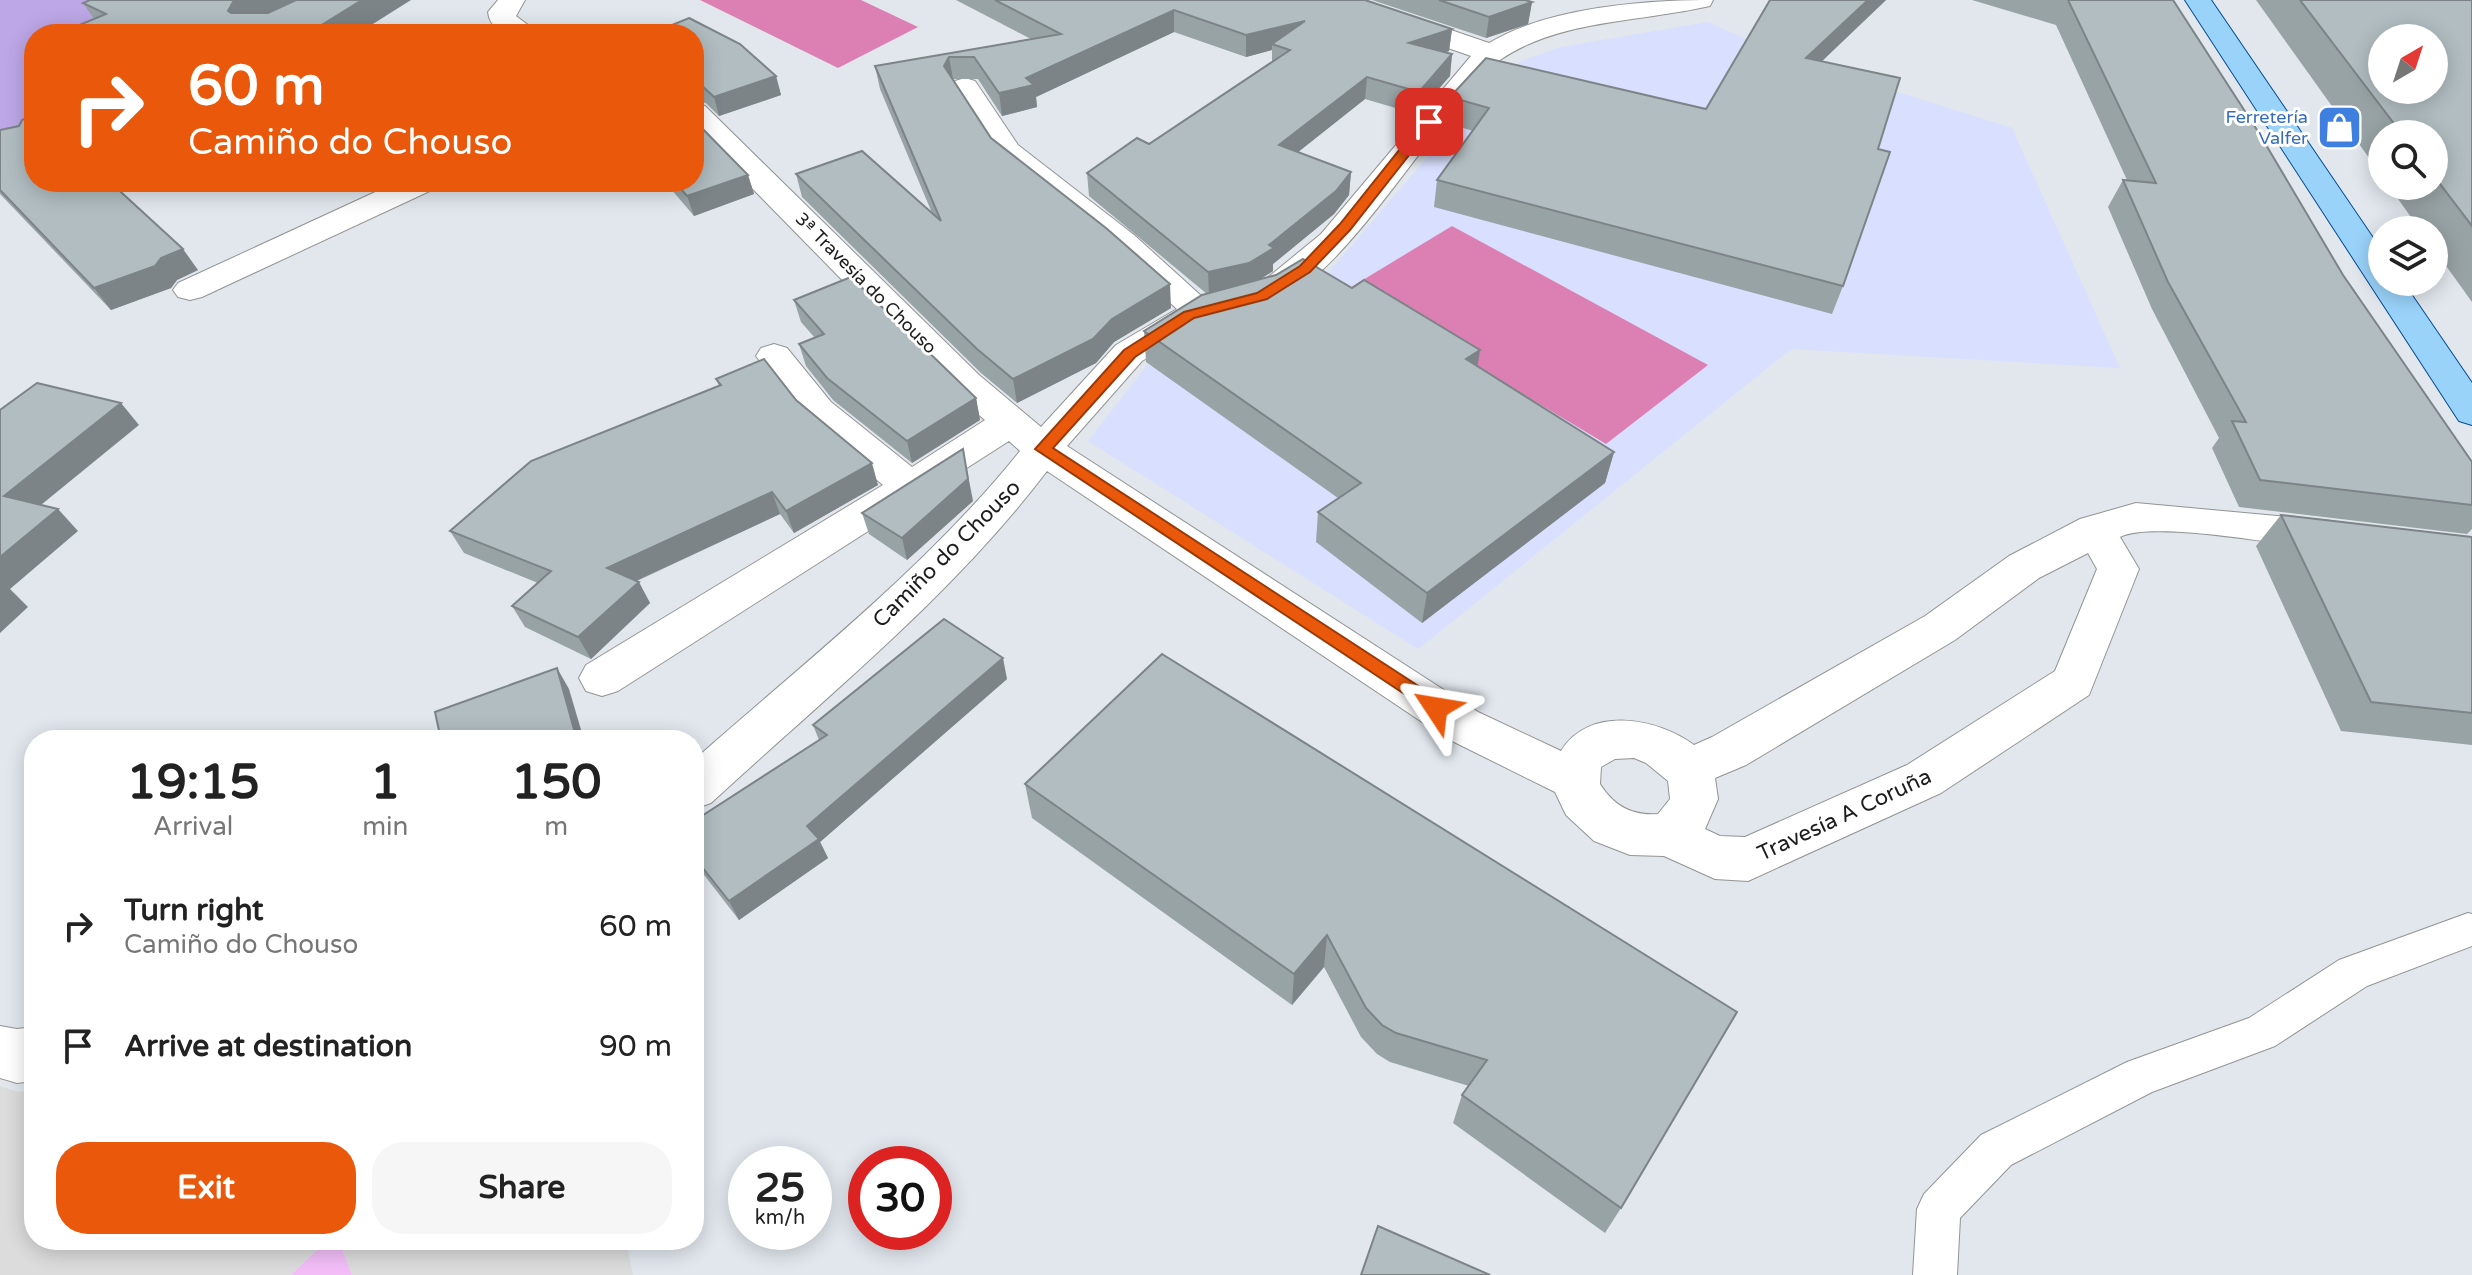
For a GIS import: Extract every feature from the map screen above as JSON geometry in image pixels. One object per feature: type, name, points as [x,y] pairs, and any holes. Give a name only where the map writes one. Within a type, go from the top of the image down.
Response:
[{"type":"main road","points":[[2198,0],[2368,255]]},
{"type":"main road","points":[[2395,296],[2472,412]]},
{"type":"street","points":[[510,24],[503,20],[502,12],[512,0]]},
{"type":"street","points":[[1337,0],[1491,53]]},
{"type":"street","name":"Camiño do Chouso","points":[[704,780],[912,592],[1001,503],[1043,449],[1129,353],[1189,315],[1262,296],[1305,269],[1345,227],[1446,101],[1491,53],[1536,33],[1700,0]]},
{"type":"street","points":[[965,87],[1007,151],[1122,242],[1201,312]]},
{"type":"street","name":"3ª Travesía do Chouso","points":[[704,122],[966,384],[1043,449]]},
{"type":"street","points":[[190,290],[401,192]]},
{"type":"street","points":[[774,356],[818,411],[911,487]]},
{"type":"street","points":[[602,678],[911,487],[1010,422]]},
{"type":"street","points":[[1043,449],[1462,725],[1575,779],[1583,756],[1604,741],[1634,739],[1663,749],[1686,769],[1696,794],[1689,818],[1668,834]]},
{"type":"street","points":[[1686,769],[1729,751],[1940,628],[2024,567],[2095,529],[2136,517],[2193,520],[2363,540]]},
{"type":"street","name":"Travesía A Coruña","points":[[1575,779],[1583,804],[1606,826],[1637,837],[1668,834],[1715,857],[1748,859],[1924,779],[2073,682],[2118,569],[2095,529]]},
{"type":"street","points":[[0,1052],[24,1055]]},
{"type":"lane","points":[[1935,1275],[1939,1209],[1996,1150],[2141,1076],[2261,1033],[2353,973],[2468,930]]},
{"type":"shaded area","points":[[0,0],[157,0],[127,24],[24,24],[24,125],[0,132]]},
{"type":"shaded area","points":[[700,0],[861,0],[918,27],[838,68]]},
{"type":"shaded area","points":[[1708,22],[1784,56],[2012,128],[2120,368],[1791,349],[1418,649],[1088,441],[1165,342],[1323,279],[1498,75],[1524,60],[1561,47]]},
{"type":"shaded area","points":[[1452,226],[1708,365],[1606,444],[1348,289]]},
{"type":"shaded area","points":[[0,1086],[24,1091],[24,1250],[317,1250],[291,1275],[0,1275]]},
{"type":"shaded area","points":[[317,1250],[343,1250],[352,1275],[291,1275]]},
{"type":"shaded area","points":[[343,1250],[628,1250],[633,1275],[352,1275]]},
{"type":"building","points":[[90,0],[237,0],[228,11],[231,13],[268,13],[296,0],[362,0],[323,24],[82,24],[106,14],[83,3]]},
{"type":"building","points":[[995,0],[1365,0],[1452,29],[1409,43],[1452,54],[1419,92],[1367,77],[1279,145],[1351,172],[1336,191],[1269,245],[1274,248],[1249,263],[1208,272],[1087,173],[1137,138],[1149,144],[1290,50],[1272,44],[1305,21],[1246,35],[1174,10],[1026,78],[1034,85],[999,93],[974,57],[949,57],[944,66],[991,138],[1106,228],[1170,284],[1112,319],[1093,339],[1013,379],[977,349],[796,174],[862,151],[941,221],[875,66],[1061,34]]},
{"type":"building","points":[[1439,0],[1525,0],[1532,2],[1489,17]]},
{"type":"building","points":[[1770,0],[1868,0],[1806,58],[1900,78],[1878,149],[1890,152],[1843,286],[1437,180],[1489,108],[1450,97],[1486,58],[1706,109]]},
{"type":"building","points":[[2068,0],[2173,0],[2259,133],[2343,275],[2472,462],[2472,505],[2260,480],[2232,421],[2246,422],[2168,282],[2123,180],[2156,183]]},
{"type":"building","points":[[2300,0],[2472,0],[2472,226],[2448,194],[2448,120],[2391,120],[2379,104],[2448,104],[2448,24],[2368,24],[2368,89]]},
{"type":"building","points":[[689,18],[701,24],[674,24]]},
{"type":"building","points":[[704,26],[740,44],[776,76],[714,97],[704,88]]},
{"type":"building","points":[[22,120],[24,192],[121,192],[183,249],[161,258],[155,266],[94,288],[0,190],[0,130],[19,126]]},
{"type":"building","points":[[704,130],[748,175],[704,190]]},
{"type":"building","points":[[1303,259],[1352,288],[1364,280],[1480,350],[1466,359],[1614,452],[1427,593],[1318,512],[1361,483],[1144,331],[1202,295],[1276,275]]},
{"type":"building","points":[[851,277],[976,398],[907,441],[827,378],[799,344],[824,334],[794,300]]},
{"type":"building","points":[[764,359],[796,400],[872,463],[786,511],[772,492],[607,568],[639,582],[578,637],[512,606],[551,571],[450,531],[531,461],[721,385],[716,379]]},
{"type":"building","points":[[37,383],[121,403],[4,496],[58,509],[0,557],[0,410]]},
{"type":"building","points":[[963,449],[968,479],[902,538],[862,513]]},
{"type":"building","points":[[2281,515],[2472,537],[2472,713],[2371,702]]},
{"type":"building","points":[[944,619],[1003,658],[807,826],[819,839],[729,901],[704,870],[704,815],[827,735],[813,725]]},
{"type":"building","points":[[1162,654],[1737,1012],[1621,1208],[1462,1095],[1487,1060],[1396,1033],[1382,1025],[1366,1008],[1327,935],[1294,974],[1025,784]]},
{"type":"building","points":[[557,668],[574,730],[439,730],[435,712]]},
{"type":"building","points":[[1378,1226],[1490,1275],[1361,1275]]},
{"type":"place","name":"Ferretería Valfer","points":[[2339,127]]},
{"type":"route","points":[[1429,122],[1345,227],[1305,269],[1262,296],[1189,315],[1129,353],[1043,449],[1436,708]]}]
